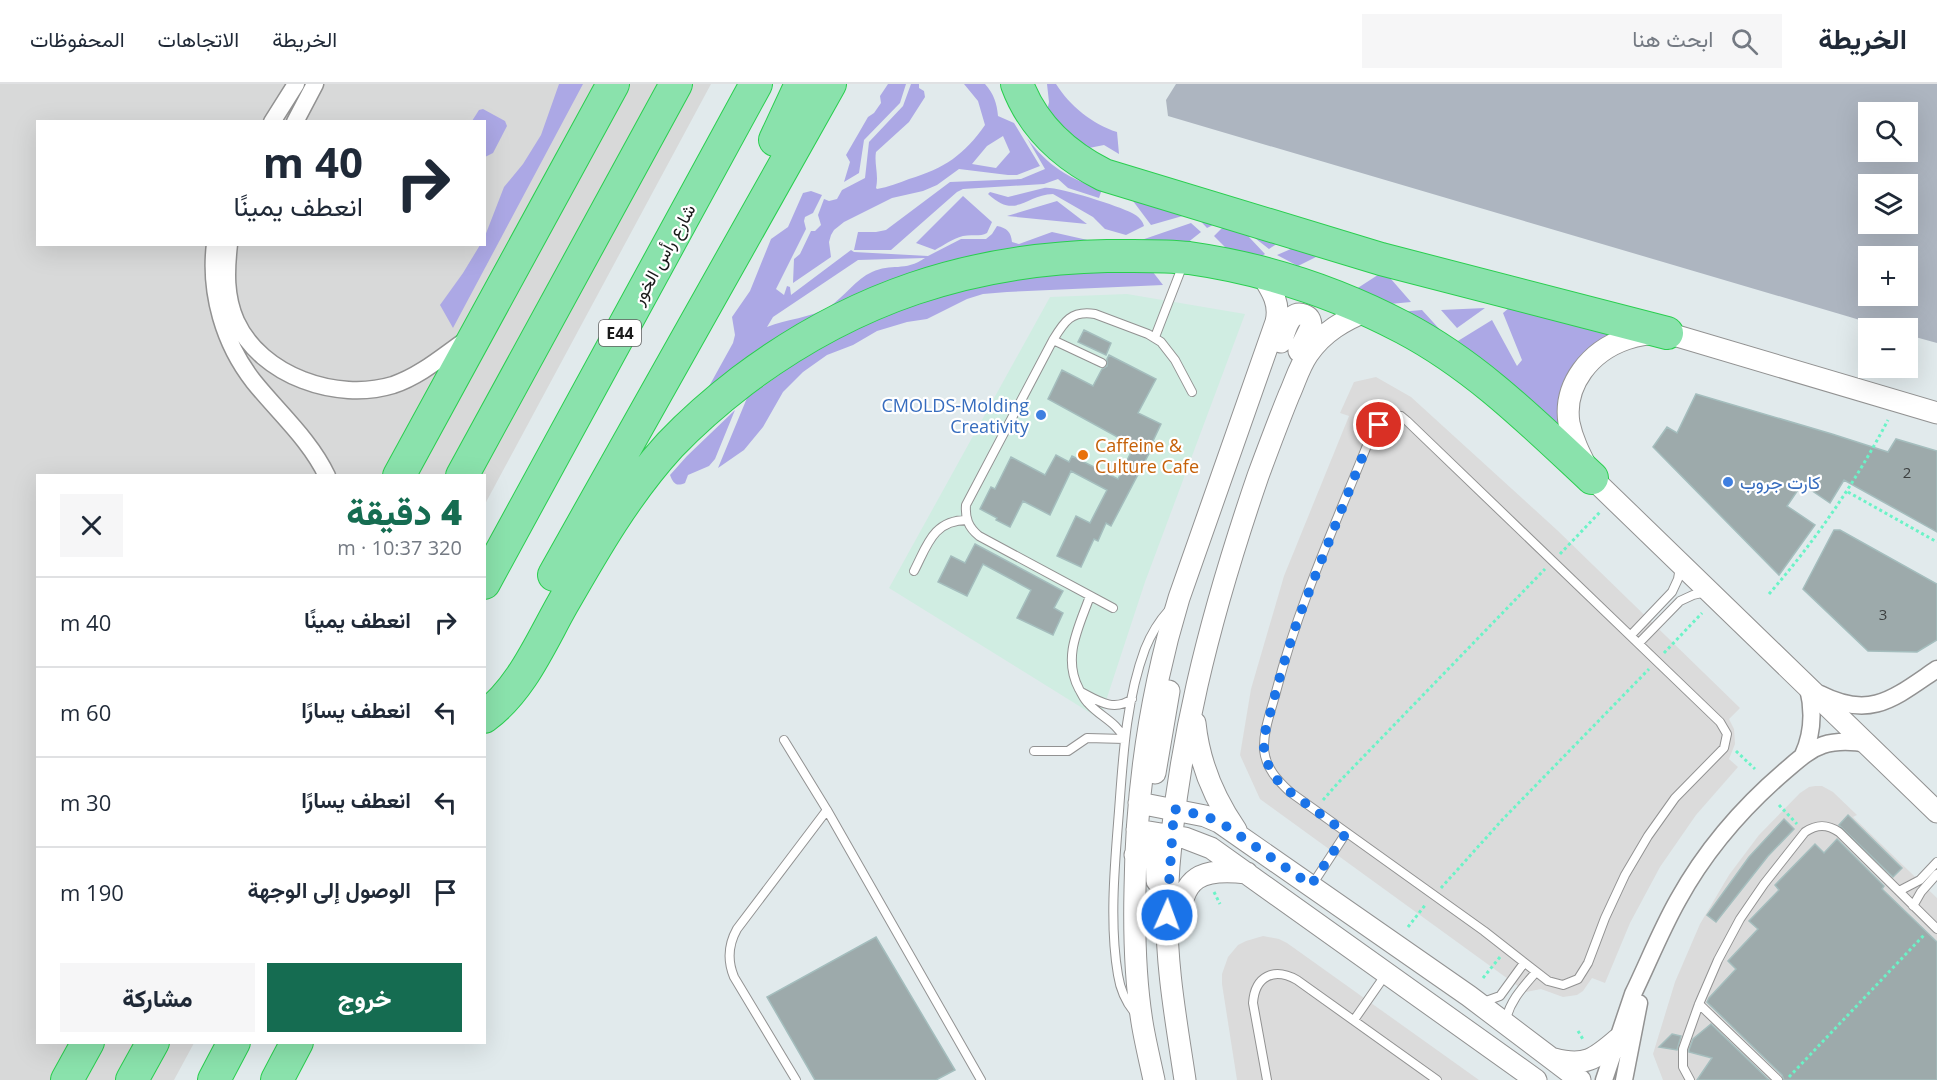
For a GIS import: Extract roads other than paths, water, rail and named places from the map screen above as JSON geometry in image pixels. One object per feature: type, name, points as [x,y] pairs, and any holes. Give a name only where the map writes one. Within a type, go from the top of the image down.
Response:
[{"type":"highway","points":[[400,474],[613,84]]},
{"type":"highway","points":[[463,474],[676,84]]},
{"type":"highway","name":"شارع رأس الخور","points":[[486,579],[756,84]]},
{"type":"highway","points":[[703,307],[703,293],[715,256],[801,84]]},
{"type":"highway","points":[[486,696],[830,84]]},
{"type":"highway","points":[[1017,84],[1027,106],[1047,134],[1070,155],[1104,175],[1122,182],[1381,259],[1667,333]]},
{"type":"highway","points":[[486,716],[510,694],[611,521],[650,468],[697,418],[778,354],[825,326],[862,308],[920,287],[992,267],[1066,257],[1185,258],[1299,282],[1369,310],[1435,346],[1479,376],[1512,403],[1592,478]]},
{"type":"highway","points":[[68,1080],[87,1044]]},
{"type":"highway","points":[[132,1080],[152,1044]]},
{"type":"highway","points":[[214,1080],[233,1044]]},
{"type":"highway","points":[[277,1080],[296,1044]]},
{"type":"street","points":[[273,120],[296,84]]},
{"type":"street","points":[[296,120],[315,84]]},
{"type":"street","points":[[215,246],[213,272],[219,309],[242,365],[311,447],[326,474]]},
{"type":"street","points":[[229,246],[226,272],[228,294],[241,331],[248,341],[273,363],[305,381],[334,389],[349,390],[392,385],[418,374],[479,330]]},
{"type":"street","points":[[1185,1080],[1167,958],[1167,900],[1172,835],[1159,822],[1159,800],[1178,635],[1179,598],[1275,329],[1278,309],[1273,292],[1260,272]]},
{"type":"street","points":[[1154,1080],[1142,1021],[1135,938],[1137,830],[1159,800],[1193,701],[1247,509],[1300,367],[1315,344],[1336,326],[1369,310]]},
{"type":"street","points":[[1255,384],[1269,372],[1292,317],[1300,314],[1308,318],[1311,322],[1310,331],[1281,392],[1281,403],[1284,407]]},
{"type":"street","points":[[1937,413],[1667,333],[1645,334],[1611,345],[1583,368],[1574,384],[1569,402],[1569,420],[1573,438],[1592,478],[1937,812]]},
{"type":"street","points":[[1808,688],[1841,704],[1871,706],[1889,699],[1937,669]]},
{"type":"street","points":[[1803,755],[1812,727],[1812,707],[1808,688]]},
{"type":"street","points":[[1193,701],[1196,736],[1205,770],[1220,804],[1240,835]]},
{"type":"street","points":[[1604,1080],[1634,994],[1662,930],[1695,872],[1714,846],[1756,798],[1803,755],[1834,742],[1868,744]]},
{"type":"street","points":[[1159,800],[1220,822],[1240,835],[1478,1002],[1580,1080]]},
{"type":"street","points":[[1137,830],[1172,835],[1202,843],[1211,848],[1536,1080]]},
{"type":"street","points":[[1135,855],[1144,848],[1149,848],[1156,853],[1157,959],[1170,1054],[1180,1080]]},
{"type":"street","points":[[1175,1015],[1181,986],[1180,911],[1185,890],[1193,882],[1212,872],[1248,873]]},
{"type":"street","points":[[1623,1080],[1640,998],[1639,985]]},
{"type":"street","points":[[1549,1057],[1571,1063],[1586,1061],[1600,1054],[1617,1039]]},
{"type":"lane","points":[[1155,338],[1185,258]]},
{"type":"lane","points":[[1113,608],[979,536],[967,520],[966,505],[1053,340],[1068,319],[1076,314],[1095,314],[1155,338],[1168,350],[1192,392]]},
{"type":"lane","points":[[1053,340],[1102,363]]},
{"type":"lane","points":[[1392,415],[1401,416],[1631,635],[1720,722],[1725,728],[1727,742],[1720,754],[1675,798],[1648,836],[1620,886],[1583,973],[1578,979],[1563,985],[1548,981],[1290,792],[1278,781],[1269,767],[1264,752],[1264,736],[1297,622],[1368,443],[1384,418],[1392,415]]},
{"type":"lane","points":[[914,571],[934,532],[948,522],[967,520]]},
{"type":"lane","points":[[1631,635],[1672,592],[1678,579],[1681,563]]},
{"type":"lane","points":[[1639,643],[1680,601],[1693,595],[1710,592]]},
{"type":"lane","points":[[1090,596],[1071,649],[1072,673],[1088,704],[1114,723],[1125,739]]},
{"type":"lane","points":[[1142,1021],[1130,1007],[1122,992],[1116,960],[1114,877],[1125,739],[1141,661],[1151,637],[1165,614],[1179,598]]},
{"type":"lane","points":[[1081,692],[1112,706],[1132,699]]},
{"type":"lane","points":[[1034,751],[1068,751],[1087,738],[1125,739]]},
{"type":"lane","points":[[784,740],[827,810],[979,1079]]},
{"type":"lane","points":[[796,1080],[734,977],[730,967],[730,946],[737,929],[827,810]]},
{"type":"lane","points":[[1690,1080],[1683,1067],[1682,1058],[1699,1004],[1718,960],[1740,919],[1805,832],[1819,826],[1833,828],[1935,928]]},
{"type":"lane","points":[[1311,885],[1346,833]]},
{"type":"lane","points":[[1899,891],[1920,880],[1937,862]]},
{"type":"lane","points":[[1913,906],[1921,892],[1937,874]]},
{"type":"lane","points":[[1478,1002],[1486,1002],[1500,996],[1524,963]]},
{"type":"lane","points":[[1505,1023],[1509,1006],[1536,972]]},
{"type":"lane","points":[[1267,1080],[1253,1003],[1254,992],[1267,976],[1277,973],[1288,975],[1437,1080]]},
{"type":"lane","points":[[1354,1020],[1386,974]]},
{"type":"lane","points":[[1699,1004],[1778,1080]]},
{"type":"place","name":"CMOLDS-Molding Creativity","points":[[1041,415]]},
{"type":"place","name":"Caffeine & Culture Cafe","points":[[1083,455]]},
{"type":"place","name":"كارت جروب","points":[[1728,482]]}]
